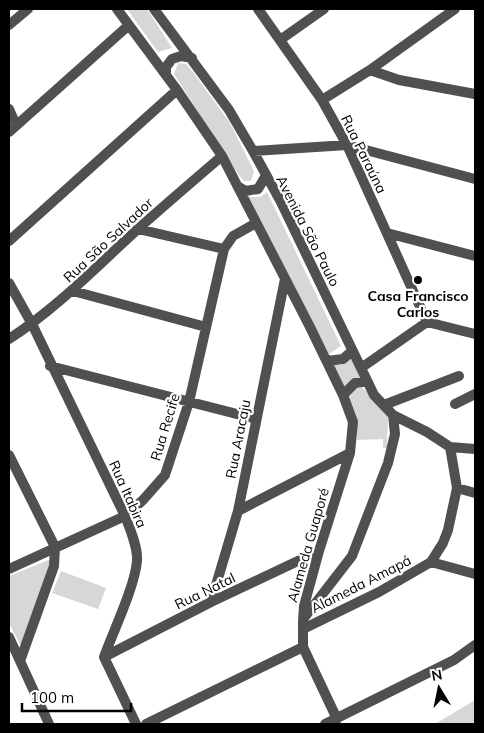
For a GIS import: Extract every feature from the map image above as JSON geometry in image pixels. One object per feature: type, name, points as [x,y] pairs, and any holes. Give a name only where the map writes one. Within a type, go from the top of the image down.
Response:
[{"type":"street","points":[[9,25],[28,9]]},
{"type":"street","points":[[116,9],[178,90],[222,156],[327,361],[353,422],[350,453],[238,512]]},
{"type":"street","name":"Avenida São Paulo","points":[[154,9],[229,110],[253,151],[280,202],[374,395],[393,415],[427,432],[450,447]]},
{"type":"street","name":"Rua Paraúna","points":[[258,9],[322,100],[347,145],[427,322]]},
{"type":"street","points":[[280,40],[324,9]]},
{"type":"street","points":[[322,100],[370,70],[455,9]]},
{"type":"street","points":[[12,128],[129,25]]},
{"type":"street","points":[[166,75],[166,67],[172,59],[181,56],[192,58]]},
{"type":"street","points":[[370,70],[399,80],[475,94]]},
{"type":"street","points":[[9,241],[178,90]]},
{"type":"street","points":[[9,109],[12,128]]},
{"type":"street","points":[[253,151],[347,145],[475,179]]},
{"type":"street","name":"Rua São Salvador","points":[[9,339],[32,324],[73,291],[138,229],[222,156]]},
{"type":"street","points":[[238,187],[252,191],[258,189],[266,177]]},
{"type":"street","points":[[138,229],[224,249],[234,236],[256,223]]},
{"type":"street","points":[[387,233],[475,256]]},
{"type":"street","name":"Rua Recife","points":[[9,569],[125,516],[144,500],[165,475],[189,402],[224,249]]},
{"type":"street","name":"Rua Aracaju","points":[[212,602],[238,512],[285,280]]},
{"type":"street","name":"Rua Itabira","points":[[9,282],[32,324],[50,366],[125,516],[137,560],[134,577],[104,658]]},
{"type":"street","points":[[73,291],[206,327]]},
{"type":"street","points":[[361,368],[427,322],[475,334]]},
{"type":"street","points":[[327,361],[343,359],[352,351]]},
{"type":"street","points":[[50,366],[256,418]]},
{"type":"street","points":[[384,405],[459,376]]},
{"type":"street","points":[[343,395],[355,383],[368,381]]},
{"type":"street","points":[[455,404],[475,394]]},
{"type":"street","points":[[303,625],[352,556],[388,463],[395,434],[393,415]]},
{"type":"street","points":[[450,447],[475,450]]},
{"type":"street","name":"Alameda Amapá","points":[[303,625],[379,592],[431,562],[448,530],[457,488],[450,447]]},
{"type":"street","name":"Alameda Guaporé","points":[[303,647],[304,606],[350,453]]},
{"type":"street","points":[[9,455],[55,547],[54,566],[20,661]]},
{"type":"street","points":[[457,488],[475,493]]},
{"type":"street","name":"Rua Natal","points":[[104,658],[212,602],[319,551]]},
{"type":"street","points":[[431,562],[475,574]]},
{"type":"street","points":[[9,637],[50,724]]},
{"type":"street","points":[[325,724],[454,660],[475,645]]},
{"type":"street","points":[[146,724],[303,647],[337,719]]},
{"type":"street","points":[[104,658],[136,724]]},
{"type":"shaded area","points":[[127,9],[147,9],[172,48],[158,52]]},
{"type":"shaded area","points":[[178,63],[186,64],[193,72],[230,123],[254,171],[251,181],[244,181],[234,169],[174,74]]},
{"type":"shaded area","points":[[267,192],[341,346],[329,354],[249,197],[260,197]]},
{"type":"shaded area","points":[[351,355],[361,377],[343,389],[331,365],[342,365]]},
{"type":"shaded area","points":[[361,386],[388,415],[387,448],[383,448],[383,439],[357,440],[357,429],[346,397],[354,388]]},
{"type":"shaded area","points":[[51,559],[22,648],[9,623],[9,576]]},
{"type":"shaded area","points":[[61,571],[106,588],[98,609],[52,593]]},
{"type":"shaded area","points":[[475,700],[475,724],[435,724]]},
{"type":"place","name":"Casa Francisco Carlos","points":[[418,280]]}]
